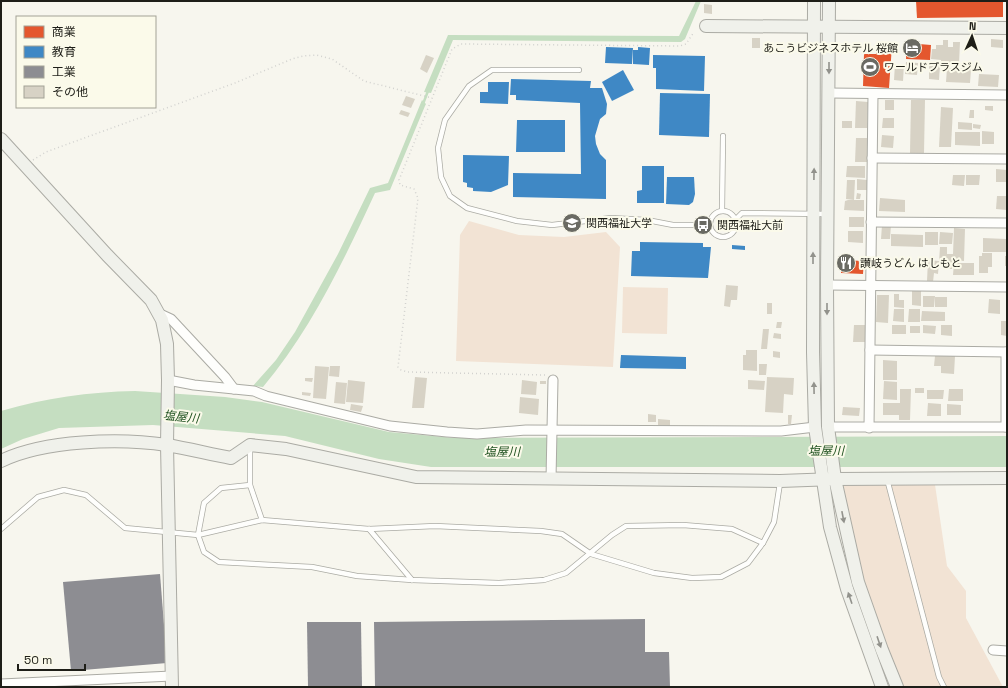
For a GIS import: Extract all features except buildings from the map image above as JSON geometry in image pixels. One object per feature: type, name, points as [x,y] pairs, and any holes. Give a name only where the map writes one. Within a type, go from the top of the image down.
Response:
[{"type":"street","points":[[814,1],[813,213],[815,427],[830,527],[847,589],[882,687]]},
{"type":"street","points":[[829,1],[827,214],[828,427],[835,479],[858,582],[897,687]]},
{"type":"street","points":[[706,26],[1007,28]]},
{"type":"street","points":[[829,94],[1007,95]]},
{"type":"street","points":[[869,428],[873,94]]},
{"type":"street","points":[[1,139],[107,255],[151,300],[162,320],[167,344],[167,445],[172,681],[1,684]]},
{"type":"street","points":[[872,158],[1007,159]]},
{"type":"street","points":[[871,222],[1007,223]]},
{"type":"street","points":[[827,285],[1007,286]]},
{"type":"street","points":[[158,313],[171,319],[225,377],[234,389]]},
{"type":"street","points":[[828,427],[1007,427],[1006,352],[870,350]]},
{"type":"street","points":[[551,479],[553,380]]},
{"type":"street","points":[[168,383],[254,391],[266,396],[358,419],[403,428],[477,434],[498,431],[781,430],[815,427]]},
{"type":"street","points":[[1,461],[46,446],[87,442],[167,445],[231,458],[250,445],[286,449],[416,477],[780,481],[835,479],[1007,478]]},
{"type":"street","points":[[993,650],[1007,651]]},
{"type":"lane","points":[[579,70],[492,70],[469,86],[445,120],[438,148],[441,177],[450,196],[467,208],[517,221],[552,225],[611,218],[647,220],[672,226],[710,225]]},
{"type":"lane","points":[[722,211],[723,136]]},
{"type":"lane","points":[[735,220],[730,213],[722,211],[714,215],[710,225],[714,234],[727,237],[734,232],[735,220],[742,213],[799,215],[813,213],[827,214]]},
{"type":"lane","points":[[250,445],[250,485],[262,520]]},
{"type":"lane","points":[[886,479],[939,677],[944,687]]},
{"type":"lane","points":[[1,528],[38,497],[64,490],[86,495],[125,528],[198,535],[262,520],[369,529],[435,526],[541,531],[562,534],[591,554],[654,573],[692,578],[721,576],[748,563],[763,542],[774,522],[780,481]]},
{"type":"lane","points":[[250,485],[221,488],[204,503],[198,535],[204,552],[219,562],[312,567],[357,576],[412,580],[499,583],[544,580],[566,573],[591,554],[612,535],[626,526],[683,525],[732,529],[763,542]]},
{"type":"lane","points":[[369,529],[412,580]]},
{"type":"path","points":[[553,380],[546,375],[408,372],[401,370],[398,367],[418,198],[414,189],[400,185],[399,180],[432,98],[452,49],[461,44],[680,46],[686,44],[694,32]]},
{"type":"path","points":[[24,165],[46,152],[235,83],[292,59],[303,56],[316,55],[332,59],[364,81],[432,98]]},
{"type":"shaded area","points":[[469,221],[519,235],[564,237],[606,232],[620,247],[613,367],[456,361],[460,235]]},
{"type":"shaded area","points":[[623,287],[668,288],[667,334],[622,333]]},
{"type":"shaded area","points":[[934,478],[947,566],[966,591],[966,618],[1003,687],[900,687],[870,615],[835,479]]},
{"type":"water","points":[[696,1],[701,1],[685,39],[681,42],[453,40],[431,93],[424,92],[448,35],[679,36]]},
{"type":"water","points":[[422,100],[426,104],[390,190],[375,193],[339,269],[296,342],[263,387],[253,386],[276,360],[295,332],[338,254],[370,188],[388,183]]},
{"type":"water","name":"塩屋川","points":[[135,391],[225,397],[262,402],[389,432],[455,438],[1007,436],[1007,467],[431,467],[379,459],[285,436],[153,425],[59,428],[23,439],[1,449],[1,411],[67,396]]},
{"type":"waterway","points":[[423,104],[428,91]]},
{"type":"place","name":"あこうビジネスホテル 桜館","points":[[912,48]]},
{"type":"place","name":"ワールドプラスジム","points":[[870,67]]},
{"type":"place","name":"関西福祉大学","points":[[572,223]]},
{"type":"place","name":"関西福祉大前","points":[[703,225]]},
{"type":"place","name":"讃岐うどん はしもと","points":[[846,263]]}]
